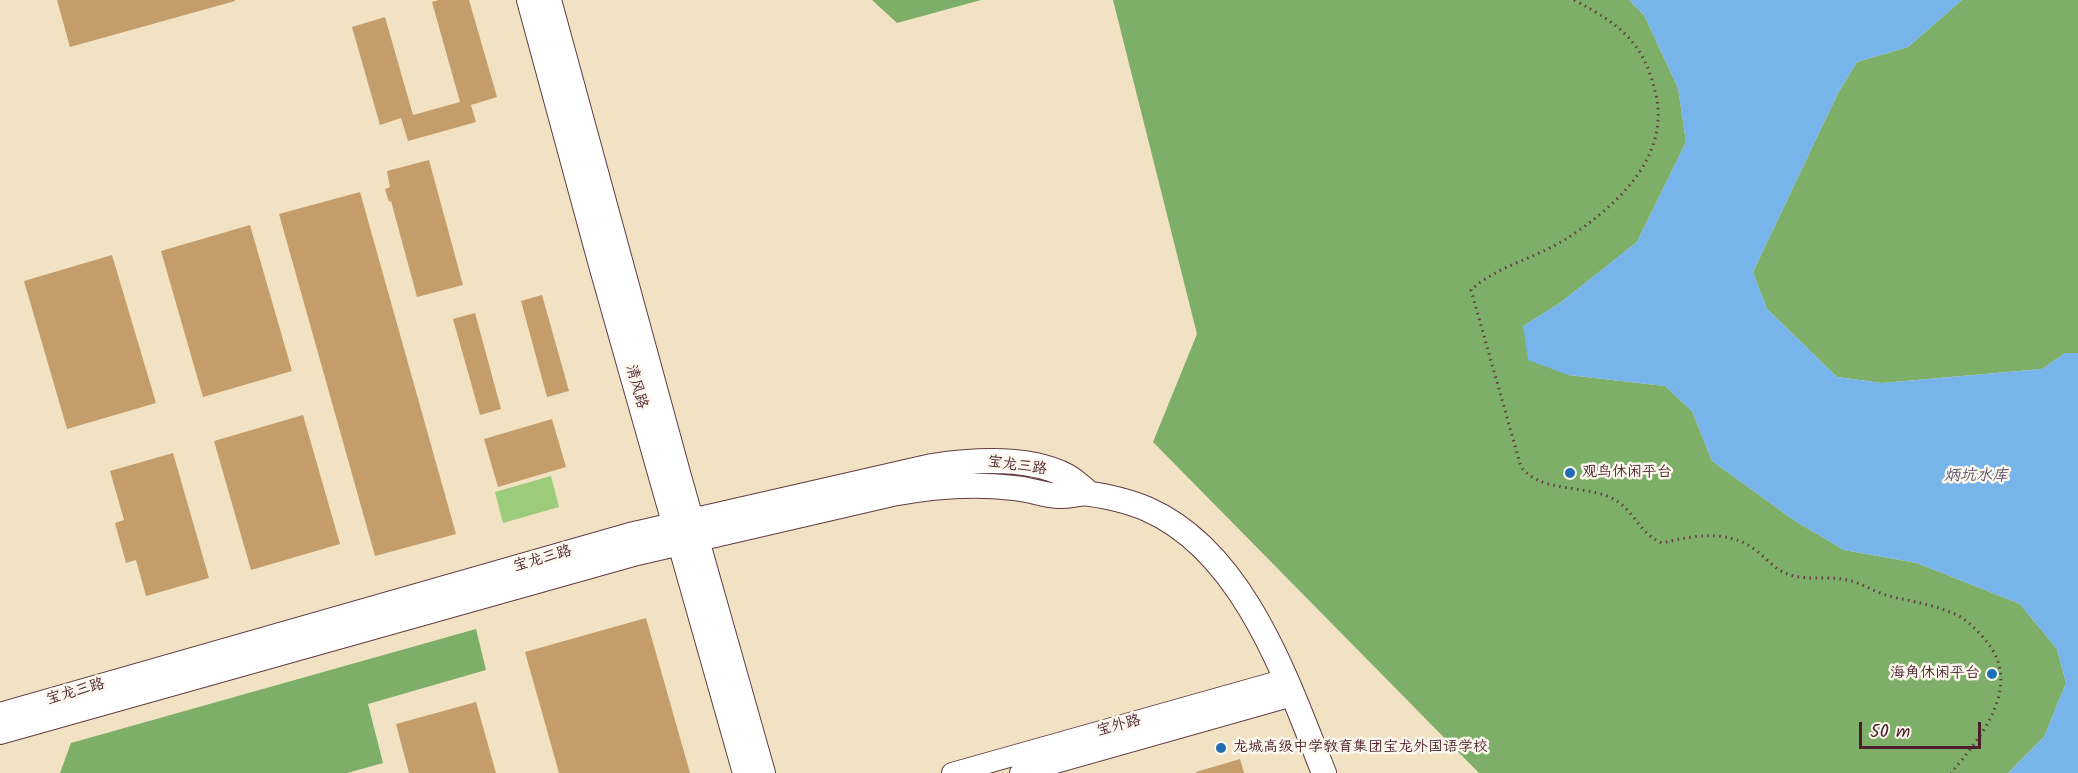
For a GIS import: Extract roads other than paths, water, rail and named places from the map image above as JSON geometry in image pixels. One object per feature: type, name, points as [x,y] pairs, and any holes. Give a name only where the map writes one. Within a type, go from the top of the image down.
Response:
[{"type":"street","name":"清风路","points":[[529,0],[686,532],[763,773]]},
{"type":"street","name":"清风路","points":[[549,0],[686,532],[745,773]]},
{"type":"street","name":"宝龙三路","points":[[0,715],[686,532],[931,487],[971,484],[1016,488],[1059,496],[1089,493],[1147,508],[1202,543],[1247,603],[1290,688],[1324,773]]},
{"type":"street","name":"宝龙三路","points":[[0,732],[686,532]]},
{"type":"street","name":"宝外路","points":[[952,773],[1290,688]]},
{"type":"street","name":"宝外路","points":[[1020,773],[1290,688]]},
{"type":"water","name":"炳坑水库","points":[[1629,0],[1962,0],[1908,47],[1857,62],[1838,93],[1753,272],[1767,309],[1837,377],[1882,383],[2042,369],[2065,353],[2078,353],[2078,773],[2008,773],[2044,737],[2066,683],[2057,649],[2020,604],[1917,563],[1844,550],[1795,521],[1712,461],[1692,411],[1665,386],[1568,375],[1528,360],[1523,326],[1560,303],[1637,242],[1686,142],[1678,88],[1644,15]]},
{"type":"place","name":"观鸟休闲平台","points":[[1570,473]]},
{"type":"place","name":"海角休闲平台","points":[[1992,674]]},
{"type":"place","name":"龙城高级中学教育集团宝龙外国语学校","points":[[1221,748]]}]
